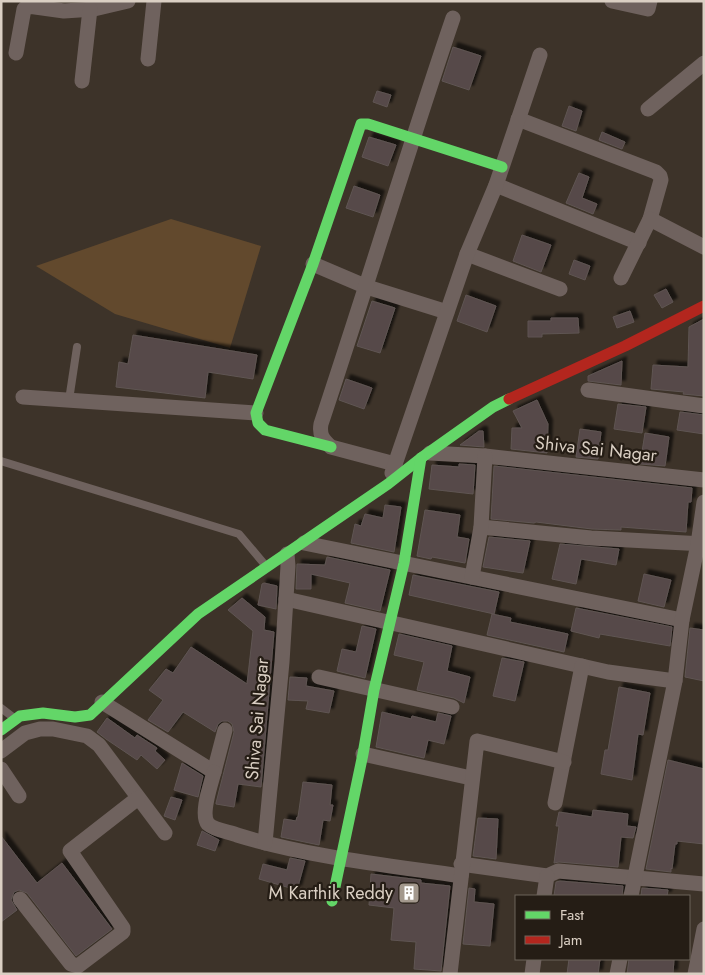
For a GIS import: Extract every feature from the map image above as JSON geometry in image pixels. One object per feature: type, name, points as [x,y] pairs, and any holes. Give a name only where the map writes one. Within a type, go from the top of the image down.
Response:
[{"type":"street","points":[[16,53],[24,9],[28,6],[64,12],[90,10],[128,1]]},
{"type":"street","points":[[148,59],[154,1]]},
{"type":"street","points":[[612,1],[648,9],[650,1]]},
{"type":"street","points":[[82,81],[90,10]]},
{"type":"street","points":[[331,447],[320,433],[320,424],[367,287],[413,138],[453,18]]},
{"type":"street","points":[[388,484],[467,254],[496,185],[540,55]]},
{"type":"street","points":[[648,109],[704,63]]},
{"type":"street","points":[[518,119],[656,172],[660,176],[661,180],[650,219],[621,278]]},
{"type":"street","points":[[395,464],[265,430],[258,423],[256,413],[313,264],[361,124],[368,124],[413,138],[502,168]]},
{"type":"street","points":[[496,185],[638,243]]},
{"type":"street","points":[[650,219],[704,248]]},
{"type":"street","points":[[467,254],[560,289]]},
{"type":"street","points":[[313,264],[367,287],[447,312]]},
{"type":"street","points":[[1,730],[20,716],[43,713],[75,717],[90,715],[198,614],[304,543],[493,407],[625,346],[704,306]]},
{"type":"street","points":[[588,390],[704,406]]},
{"type":"street","points":[[23,397],[256,413]]},
{"type":"street","points":[[332,901],[363,754],[374,690],[391,623],[426,455]]},
{"type":"street","name":"Shiva Sai Nagar","points":[[426,455],[485,456],[704,480]]},
{"type":"street","points":[[472,577],[481,527],[485,456]]},
{"type":"street","points":[[631,895],[675,681],[682,620],[701,544],[704,502]]},
{"type":"street","points":[[481,527],[592,538],[701,544]]},
{"type":"street","points":[[304,543],[682,620]]},
{"type":"street","name":"Shiva Sai Nagar","points":[[265,843],[286,599],[287,554]]},
{"type":"street","points":[[286,599],[608,672],[675,681]]},
{"type":"street","points":[[555,803],[582,666]]},
{"type":"street","points":[[319,677],[452,708]]},
{"type":"street","points":[[102,702],[214,772]]},
{"type":"street","points":[[1,751],[32,730],[53,729],[87,736],[99,744],[165,833]]},
{"type":"street","name":"Shiva Sai Nagar","points":[[225,730],[205,809],[209,825],[218,829],[265,843],[340,859],[547,876],[558,871],[704,884]]},
{"type":"street","points":[[450,974],[471,778],[477,741],[564,762]]},
{"type":"street","points":[[363,754],[471,778]]},
{"type":"street","points":[[1,770],[19,796]]},
{"type":"street","points":[[20,899],[74,966],[78,966],[123,932],[123,928],[70,851],[138,798]]},
{"type":"street","points":[[544,895],[547,876]]},
{"type":"street","points":[[695,974],[704,929]]},
{"type":"street","points":[[532,974],[534,960]]},
{"type":"street","points":[[617,974],[620,960]]},
{"type":"lane","points":[[69,400],[77,347]]},
{"type":"lane","points":[[1,461],[239,534],[268,567]]},
{"type":"lane","points":[[1,708],[15,719]]},
{"type":"shaded area","points":[[171,219],[261,246],[230,348],[115,314],[36,266]]},
{"type":"building","points":[[453,47],[481,56],[469,90],[442,81]]},
{"type":"building","points":[[377,91],[391,95],[387,107],[373,102]]},
{"type":"building","points":[[569,106],[582,111],[576,131],[562,126]]},
{"type":"building","points":[[602,132],[625,142],[622,149],[599,140]]},
{"type":"building","points":[[369,137],[396,145],[388,166],[362,157]]},
{"type":"building","points":[[579,173],[589,177],[582,198],[597,204],[593,214],[566,203]]},
{"type":"building","points":[[354,186],[380,195],[373,217],[346,208]]},
{"type":"building","points":[[522,235],[551,245],[541,272],[513,261]]},
{"type":"building","points":[[574,260],[590,266],[585,280],[569,274]]},
{"type":"building","points":[[666,289],[673,302],[662,308],[654,295]]},
{"type":"building","points":[[466,295],[496,306],[487,332],[457,321]]},
{"type":"building","points":[[372,301],[395,308],[380,353],[357,346]]},
{"type":"building","points":[[630,311],[634,322],[617,328],[613,317]]},
{"type":"building","points":[[551,318],[578,318],[579,333],[542,334],[542,337],[528,337],[528,321],[551,321]]},
{"type":"building","points":[[704,319],[704,396],[651,389],[653,365],[688,367],[689,327]]},
{"type":"building","points":[[133,335],[257,355],[253,379],[208,372],[205,398],[116,387],[119,362],[128,364]]},
{"type":"building","points":[[622,361],[621,385],[588,381],[588,376]]},
{"type":"building","points":[[346,379],[372,388],[364,409],[339,400]]},
{"type":"building","points":[[537,400],[548,424],[547,453],[511,449],[512,428],[522,428],[513,411]]},
{"type":"building","points":[[618,404],[646,407],[642,433],[614,429]]},
{"type":"building","points":[[680,412],[704,415],[704,434],[677,430]]},
{"type":"building","points":[[580,429],[601,432],[598,459],[576,457]]},
{"type":"building","points":[[479,431],[483,431],[484,447],[460,445]]},
{"type":"building","points":[[645,433],[669,437],[665,466],[640,464]]},
{"type":"building","points":[[459,464],[475,465],[473,494],[429,489],[432,465],[459,467]]},
{"type":"building","points":[[494,466],[692,488],[691,502],[688,502],[686,532],[621,527],[621,530],[592,529],[491,519]]},
{"type":"building","points":[[385,505],[401,507],[394,552],[351,543],[355,524],[361,526],[365,514],[383,518]]},
{"type":"building","points":[[425,510],[460,515],[457,537],[469,539],[465,563],[417,556]]},
{"type":"building","points":[[489,537],[530,541],[523,573],[483,567]]},
{"type":"building","points":[[560,544],[619,549],[616,565],[581,559],[576,584],[552,579]]},
{"type":"building","points":[[327,557],[390,570],[380,611],[345,603],[350,583],[311,574],[311,589],[296,589],[297,564],[325,565]]},
{"type":"building","points":[[644,574],[671,580],[664,607],[638,601]]},
{"type":"building","points":[[413,575],[499,592],[494,614],[409,595]]},
{"type":"building","points":[[262,584],[277,586],[276,609],[258,605]]},
{"type":"building","points":[[242,598],[265,617],[264,630],[274,632],[261,787],[238,784],[234,807],[216,804],[234,732],[232,724],[228,721],[222,721],[218,724],[215,732],[183,712],[168,732],[148,720],[163,700],[149,690],[166,669],[173,673],[191,647],[247,684],[253,631],[228,610]]},
{"type":"building","points":[[576,608],[672,627],[670,646],[600,634],[599,638],[571,631]]},
{"type":"building","points":[[492,614],[511,618],[510,622],[568,634],[564,652],[487,635]]},
{"type":"building","points":[[362,626],[376,629],[365,678],[337,671],[342,649],[356,652]]},
{"type":"building","points":[[690,628],[704,630],[704,681],[685,677]]},
{"type":"building","points":[[399,634],[452,646],[447,671],[470,677],[464,703],[454,698],[417,690],[424,662],[394,655]]},
{"type":"building","points":[[502,658],[524,662],[515,701],[493,696]]},
{"type":"building","points":[[290,677],[307,678],[306,686],[334,691],[329,713],[306,709],[308,701],[288,700]]},
{"type":"building","points":[[619,687],[650,693],[643,735],[638,734],[632,780],[601,774],[605,750],[608,750]]},
{"type":"building","points":[[382,712],[411,719],[412,716],[436,722],[438,713],[451,716],[444,744],[428,740],[424,758],[376,747]]},
{"type":"building","points":[[107,718],[135,738],[137,735],[157,748],[155,751],[165,760],[157,769],[141,755],[137,760],[106,739],[97,732]]},
{"type":"building","points":[[668,760],[704,769],[704,844],[677,841],[671,872],[646,869]]},
{"type":"building","points":[[182,763],[203,776],[198,797],[174,790]]},
{"type":"building","points":[[303,782],[332,785],[330,805],[333,805],[330,821],[323,820],[319,845],[281,837],[284,819],[296,821],[298,817]]},
{"type":"building","points":[[171,797],[182,800],[175,820],[164,816]]},
{"type":"building","points":[[593,810],[628,814],[627,826],[636,827],[633,838],[621,837],[618,867],[554,863],[559,826],[556,826],[559,812],[592,817]]},
{"type":"building","points":[[478,818],[498,819],[496,859],[473,856]]},
{"type":"building","points":[[202,831],[219,840],[215,851],[197,845]]},
{"type":"building","points":[[1,836],[37,883],[62,863],[112,929],[76,956],[27,893],[19,890],[14,892],[11,900],[17,910],[1,922]]},
{"type":"building","points":[[290,858],[305,861],[297,890],[259,879],[263,864],[287,870]]},
{"type":"building","points":[[371,874],[421,880],[421,883],[450,886],[441,971],[414,969],[416,942],[391,940],[394,908],[369,905]]},
{"type":"building","points":[[556,882],[623,886],[622,895],[554,895]]},
{"type":"building","points":[[469,888],[475,889],[474,902],[494,904],[490,946],[463,944]]},
{"type":"building","points":[[642,888],[668,890],[667,895],[641,895]]},
{"type":"building","points":[[569,960],[600,960],[598,974],[567,974]]},
{"type":"building","points":[[629,960],[674,960],[673,974],[627,974]]},
{"type":"traffic: fast","points":[[331,447],[265,430],[258,423],[256,413],[313,264],[361,124],[368,124],[502,167]]},
{"type":"traffic: fast","points":[[1,730],[20,716],[43,713],[75,717],[90,715],[198,614],[388,484],[493,407],[509,399]]},
{"type":"traffic: fast","points":[[332,901],[363,754],[374,690],[404,563],[421,458]]},
{"type":"traffic: jam","points":[[509,399],[625,346],[704,306]]},
{"type":"place","name":"M Karthik Reddy","points":[[409,893]]}]
